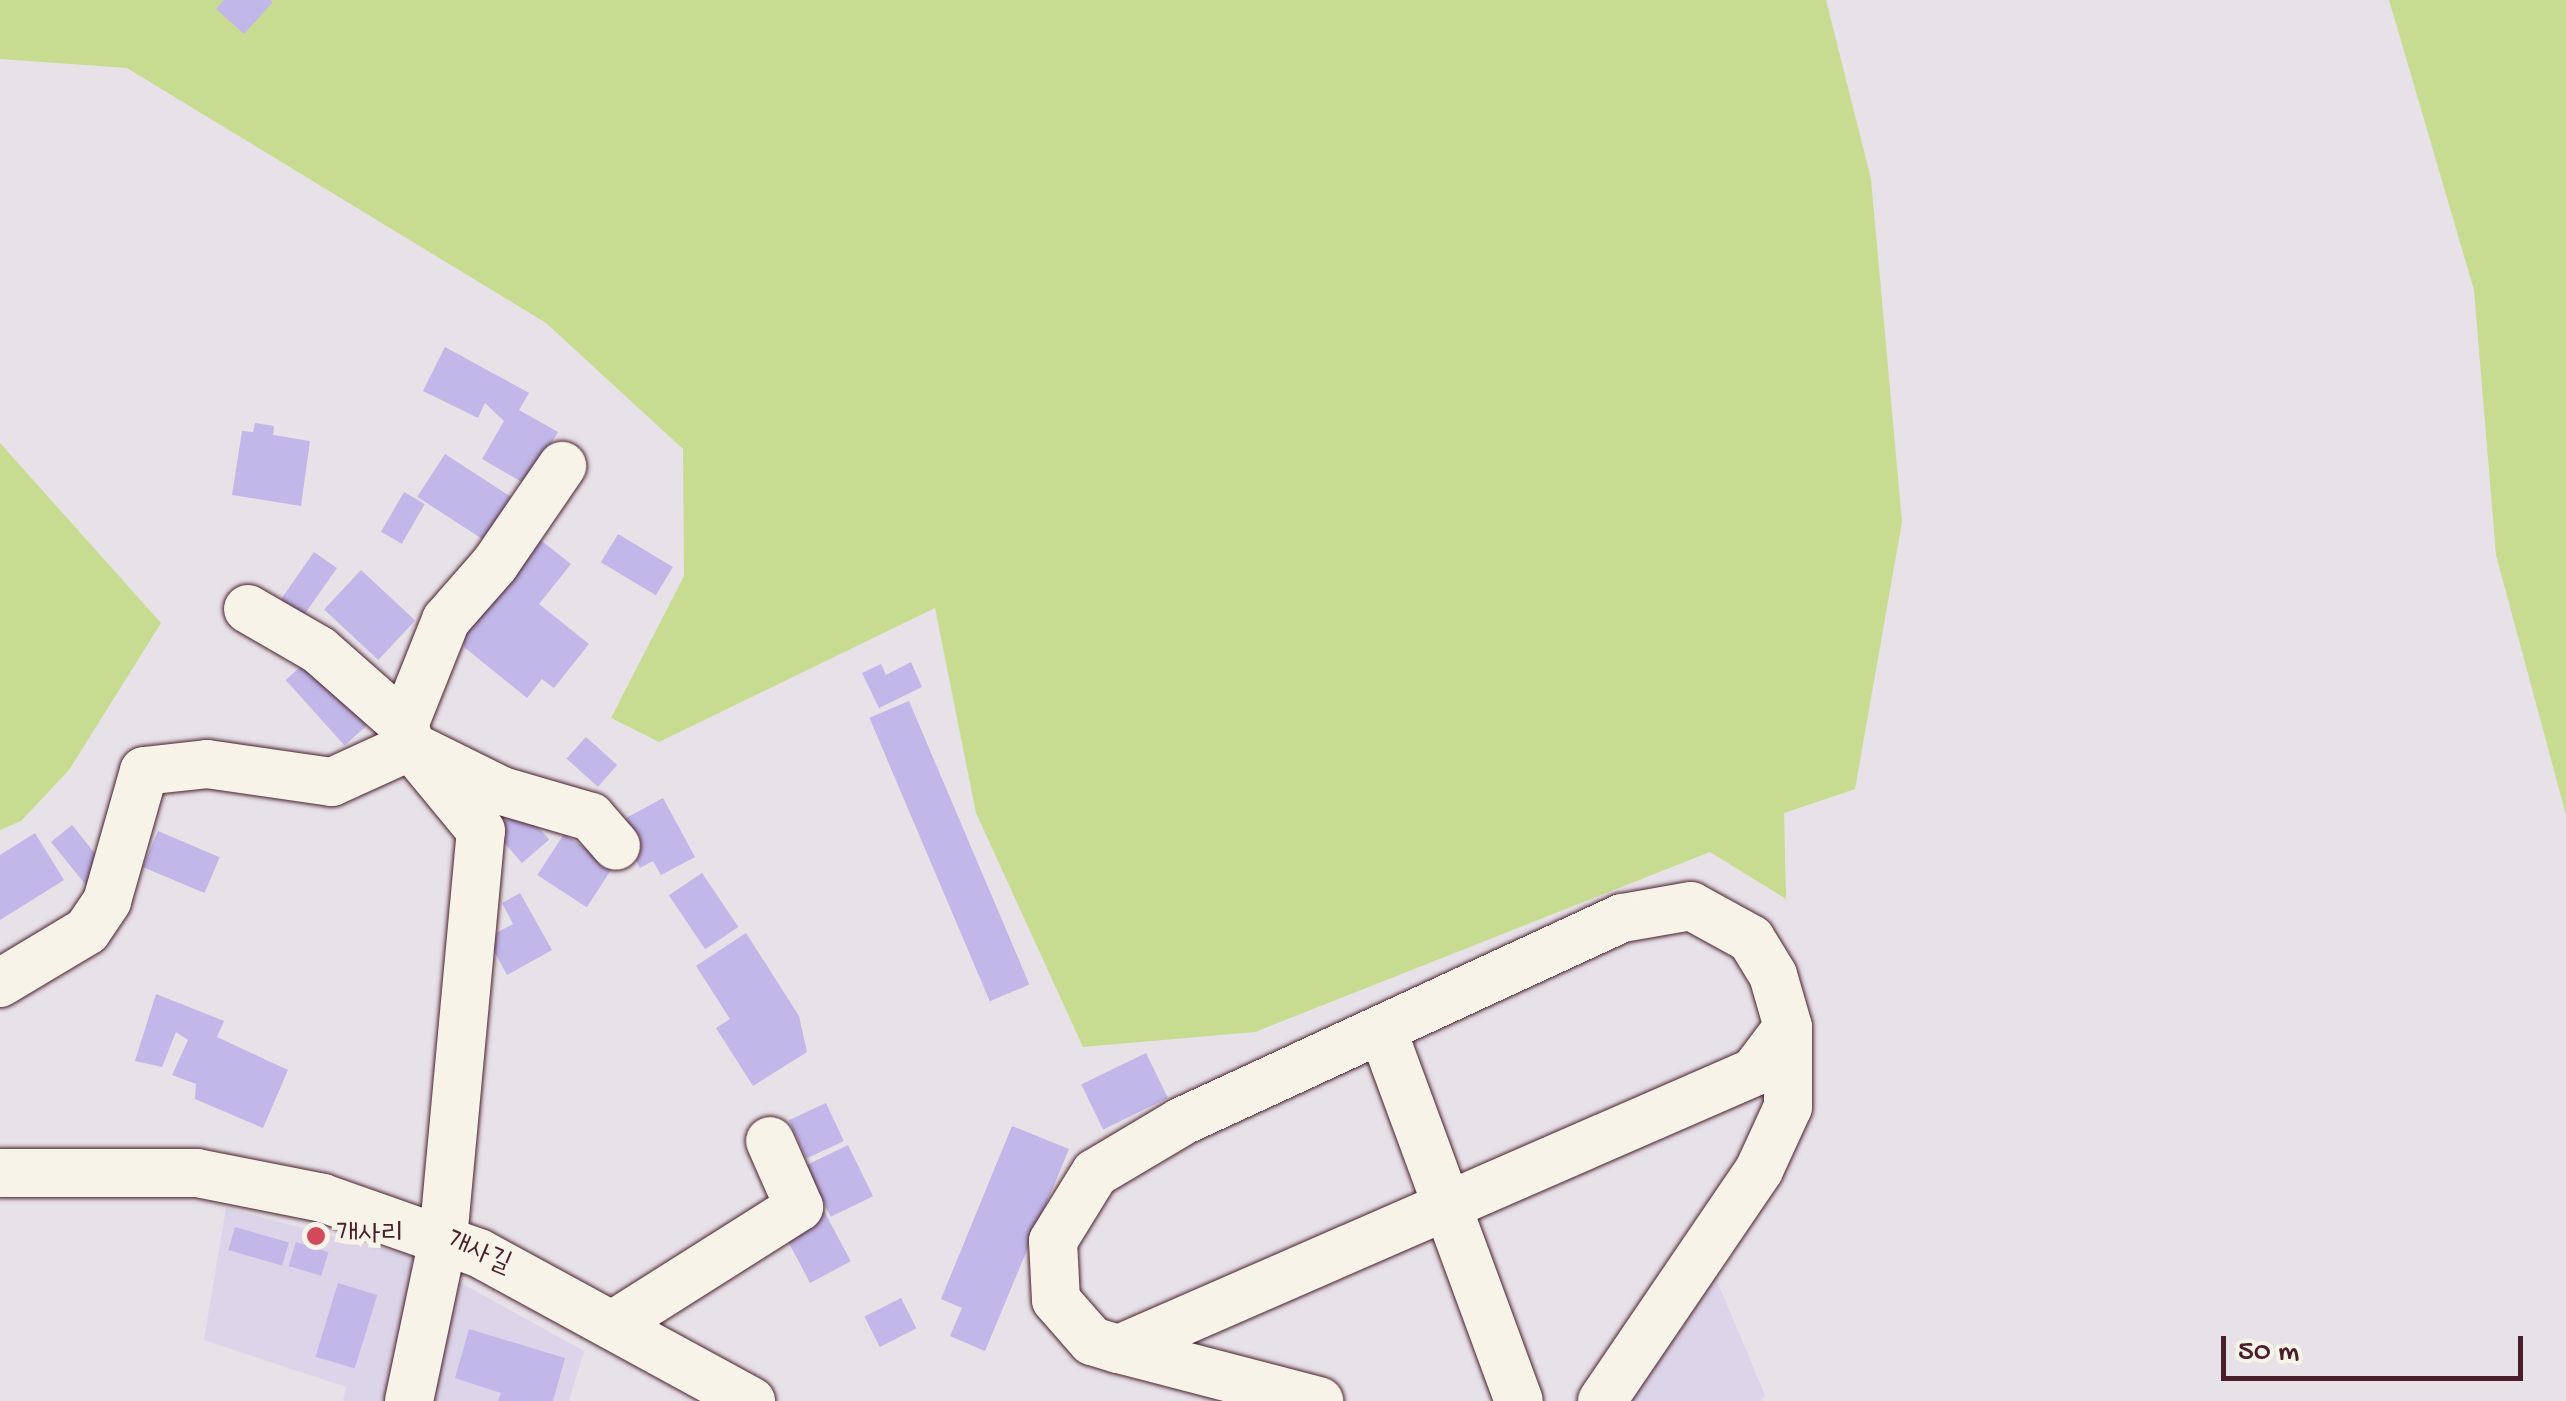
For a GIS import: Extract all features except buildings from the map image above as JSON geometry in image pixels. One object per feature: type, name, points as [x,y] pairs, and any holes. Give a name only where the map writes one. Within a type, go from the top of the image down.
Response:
[{"type":"street","points":[[0,983],[87,931],[108,901],[144,770],[207,764],[332,782],[408,736],[446,620],[495,564],[562,466]]},
{"type":"street","points":[[248,608],[319,650],[408,736],[481,831],[443,1239],[409,1401]]},
{"type":"street","points":[[408,736],[502,791],[591,817],[616,846]]},
{"type":"street","points":[[1319,1401],[1092,1341],[1056,1300],[1053,1241],[1095,1173],[1180,1122],[1622,918],[1691,906],[1750,938],[1773,975],[1788,1027],[1788,1108],[1759,1170],[1602,1401]]},
{"type":"street","points":[[1119,1348],[1754,1072],[1788,1027]]},
{"type":"street","points":[[1382,1028],[1451,1204],[1519,1401]]},
{"type":"street","points":[[614,1324],[799,1207],[770,1140]]},
{"type":"street","name":"개사길","points":[[0,1173],[197,1173],[323,1198],[443,1239],[614,1324],[751,1401]]},
{"type":"shaded area","points":[[226,1208],[414,1257],[584,1351],[569,1401],[343,1401],[346,1387],[204,1340]]},
{"type":"shaded area","points":[[1714,1274],[1765,1395],[1761,1401],[1618,1401]]},
{"type":"green space","points":[[0,0],[1826,0],[1871,179],[1902,522],[1855,789],[1784,813],[1786,899],[1710,852],[1255,1032],[1083,1047],[976,813],[935,608],[659,742],[611,718],[684,576],[683,449],[546,323],[127,68],[0,59]]},
{"type":"green space","points":[[2389,0],[2566,0],[2566,815],[2496,555],[2474,290]]},
{"type":"green space","points":[[0,443],[161,623],[69,770],[21,821],[0,830]]},
{"type":"place","name":"개사리","points":[[316,1236]]}]
